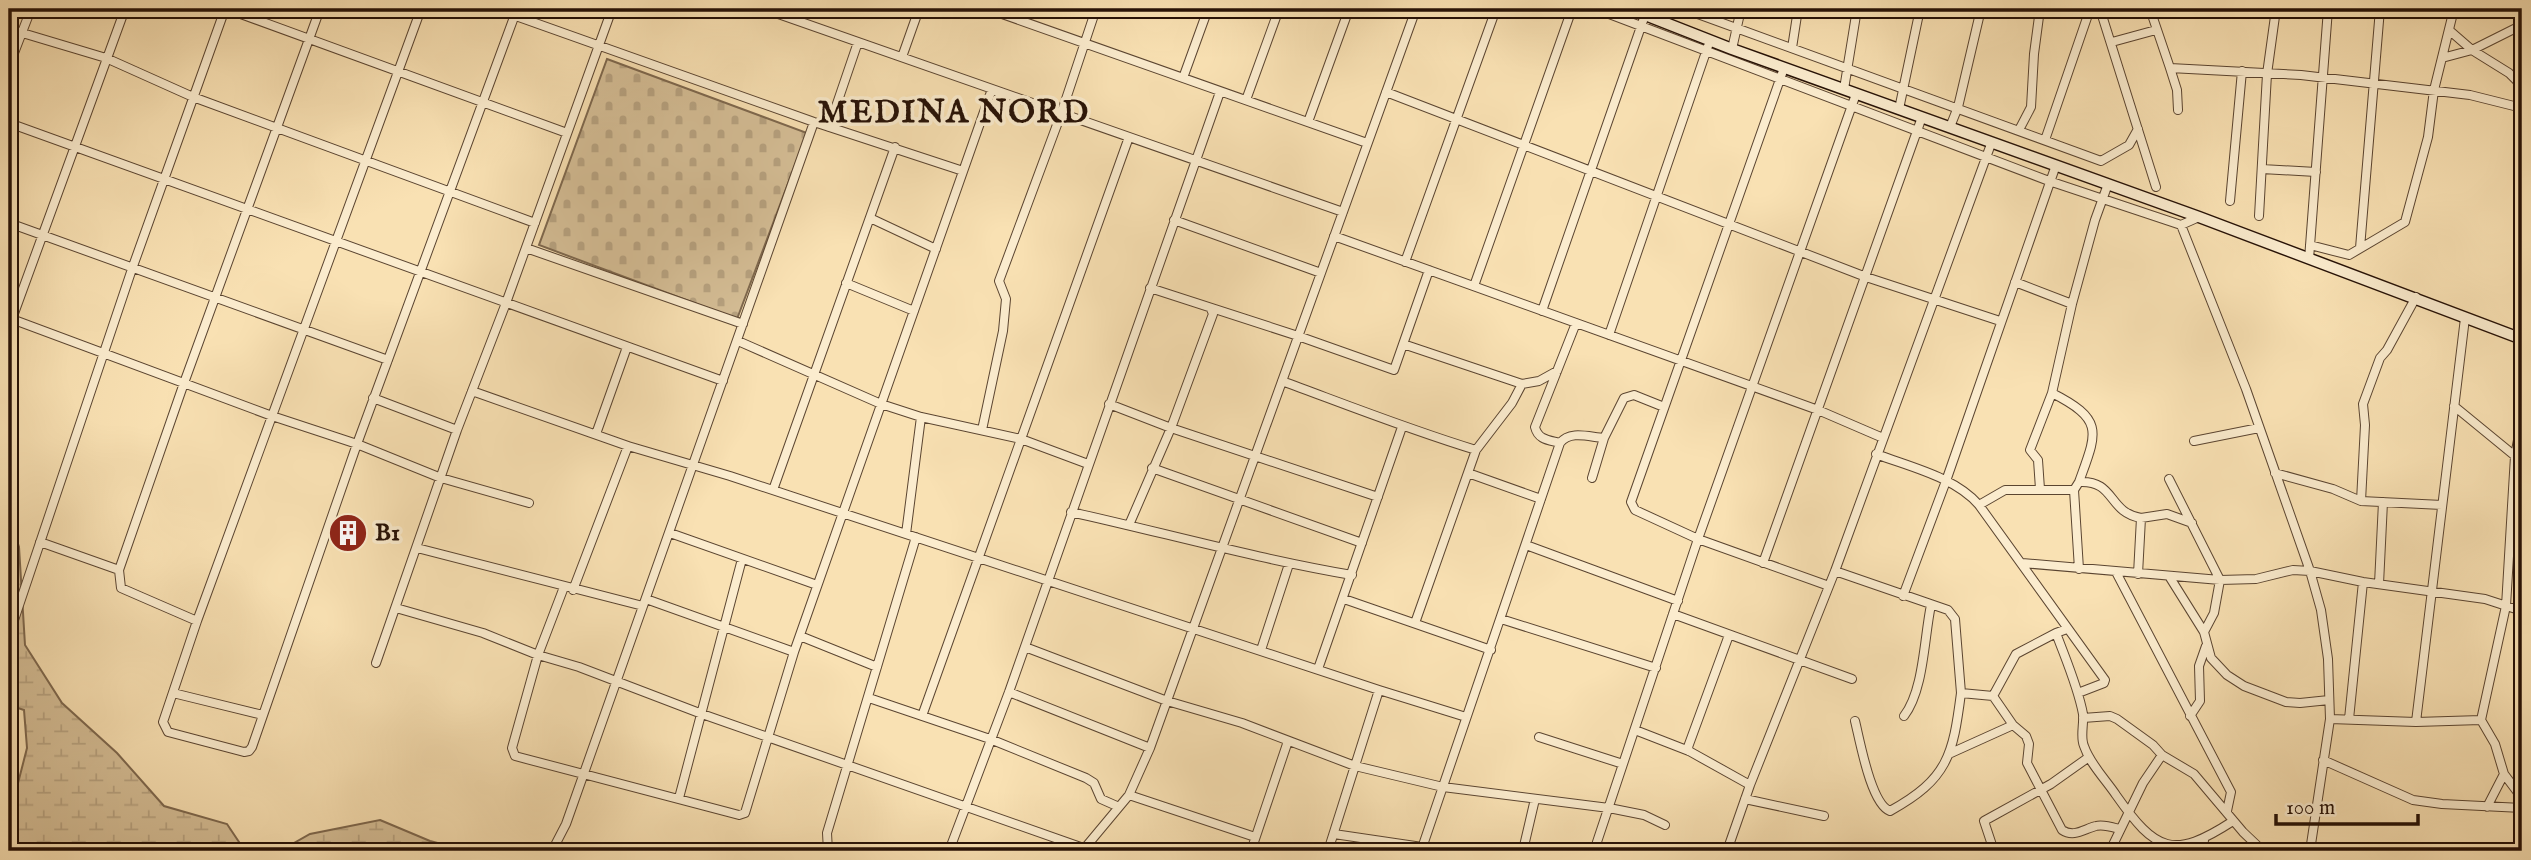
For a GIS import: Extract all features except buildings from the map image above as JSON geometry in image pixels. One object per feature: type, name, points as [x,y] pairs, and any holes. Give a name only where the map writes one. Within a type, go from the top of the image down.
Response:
[{"type":"street","points":[[9,65],[31,9]]},
{"type":"street","points":[[9,330],[125,9]]},
{"type":"street","points":[[9,635],[132,269],[226,9],[567,133]]},
{"type":"street","points":[[197,621],[121,588],[119,570],[320,9]]},
{"type":"street","points":[[421,9],[197,621],[163,722],[168,732],[244,752],[252,747],[373,398],[422,272],[516,12]]},
{"type":"street","points":[[496,9],[516,12],[599,45],[814,122],[963,171]]},
{"type":"street","points":[[376,663],[457,430],[506,303],[612,9]]},
{"type":"street","points":[[765,9],[1343,212]]},
{"type":"street","points":[[902,57],[919,9]]},
{"type":"street","points":[[992,9],[1367,143]]},
{"type":"street","points":[[982,430],[1004,320],[1006,299],[999,281],[1061,114],[1096,9]]},
{"type":"street","points":[[1183,78],[1208,9]]},
{"type":"street","points":[[1246,100],[1279,9]]},
{"type":"street","points":[[1308,122],[1349,9]]},
{"type":"street","points":[[396,608],[483,633],[702,714],[1088,850],[1129,794],[1150,748],[1416,9]]},
{"type":"street","points":[[1405,262],[1496,9]]},
{"type":"street","points":[[1474,286],[1572,9]]},
{"type":"street","points":[[1596,9],[1643,20],[1783,73],[1843,89],[1922,117],[2416,297],[2522,339]]},
{"type":"street","points":[[1630,9],[1643,20]]},
{"type":"street","points":[[1684,9],[2104,161],[2129,145],[2138,130]]},
{"type":"street","points":[[1732,49],[1741,9]]},
{"type":"street","points":[[1793,48],[1798,9]]},
{"type":"street","points":[[1843,89],[1857,9]]},
{"type":"street","points":[[1899,109],[1920,9]]},
{"type":"street","points":[[1950,127],[1958,107],[1981,9]]},
{"type":"street","points":[[2019,130],[2031,107],[2040,9]]},
{"type":"street","points":[[2045,140],[2090,9]]},
{"type":"street","points":[[2100,9],[2156,187]]},
{"type":"street","points":[[2150,9],[2177,90],[2178,110]]},
{"type":"street","points":[[2215,9],[2227,9]]},
{"type":"street","points":[[2259,216],[2267,74],[2276,9]]},
{"type":"street","points":[[2309,259],[2328,9]]},
{"type":"street","points":[[2360,248],[2380,9]]},
{"type":"street","points":[[2310,245],[2349,255],[2405,222],[2428,137],[2434,90],[2454,9]]},
{"type":"street","points":[[1542,311],[1643,20]]},
{"type":"street","points":[[2442,58],[2472,50],[2522,25]]},
{"type":"street","points":[[9,29],[106,58],[193,97],[535,223]]},
{"type":"street","points":[[2112,42],[2156,30]]},
{"type":"street","points":[[2449,30],[2522,86]]},
{"type":"street","points":[[829,127],[858,42]]},
{"type":"street","points":[[1708,45],[1732,49],[1852,106],[2049,181],[2181,225],[2199,217]]},
{"type":"street","points":[[1609,335],[1708,45]]},
{"type":"street","points":[[2169,68],[2242,71],[2434,90],[2522,107]]},
{"type":"street","points":[[2230,201],[2242,71]]},
{"type":"street","points":[[1783,73],[1631,502],[1635,510],[1698,539],[1829,586]]},
{"type":"street","points":[[628,446],[538,655],[512,748],[513,753],[515,756],[739,815],[745,813],[794,652],[992,89]]},
{"type":"street","points":[[948,851],[1009,692],[1220,92]]},
{"type":"street","points":[[1385,92],[1802,250],[1866,277],[2000,321]]},
{"type":"street","points":[[1594,851],[1698,539],[1856,94]]},
{"type":"street","points":[[1763,563],[1922,117]]},
{"type":"street","points":[[552,851],[566,824],[814,122]]},
{"type":"street","points":[[9,124],[723,381]]},
{"type":"street","points":[[922,716],[1129,137]]},
{"type":"street","points":[[1727,851],[1749,785],[1835,572],[1991,144]]},
{"type":"street","points":[[772,491],[895,147]]},
{"type":"street","points":[[1903,596],[2056,165]]},
{"type":"street","points":[[2262,169],[2316,173]]},
{"type":"street","points":[[2040,489],[2038,460],[2030,450],[2052,393],[2072,304],[2108,184]]},
{"type":"street","points":[[870,219],[936,249]]},
{"type":"street","points":[[1174,220],[1321,273]]},
{"type":"street","points":[[9,223],[388,360]]},
{"type":"street","points":[[2181,225],[2259,428],[2310,571],[2321,610],[2328,659],[2330,719],[2310,851]]},
{"type":"street","points":[[1334,236],[1753,386],[1883,438]]},
{"type":"street","points":[[526,248],[743,324]]},
{"type":"street","points":[[1150,288],[1394,370],[1429,270]]},
{"type":"street","points":[[2015,282],[2072,304]]},
{"type":"street","points":[[846,283],[914,311]]},
{"type":"street","points":[[2361,501],[2365,425],[2363,404],[2380,358],[2388,350],[2416,297]]},
{"type":"street","points":[[1129,525],[1171,428],[1213,314],[1212,309]]},
{"type":"street","points":[[2416,722],[2465,318]]},
{"type":"street","points":[[11,319],[272,416],[357,444],[441,478],[528,503]]},
{"type":"street","points":[[1560,443],[1542,438],[1535,427],[1576,323]]},
{"type":"street","points":[[738,341],[881,404],[921,417],[1021,439],[1088,464]]},
{"type":"street","points":[[1403,344],[1522,384],[1539,381],[1558,371]]},
{"type":"street","points":[[596,434],[627,347]]},
{"type":"street","points":[[1282,381],[1367,410],[1402,427],[1476,450]]},
{"type":"street","points":[[1415,623],[1476,450],[1512,403],[1522,384]]},
{"type":"street","points":[[472,391],[628,446],[843,513],[1466,717]]},
{"type":"street","points":[[2052,393],[2082,411],[2092,426],[2094,439],[2076,486],[2079,569]]},
{"type":"street","points":[[1591,478],[1604,438],[1624,398],[1634,395],[1664,407]]},
{"type":"street","points":[[373,398],[457,430]]},
{"type":"street","points":[[1110,404],[1171,428],[1378,497]]},
{"type":"street","points":[[2454,406],[2515,456]]},
{"type":"street","points":[[906,534],[921,417]]},
{"type":"street","points":[[2522,419],[2515,456],[2505,606],[2481,720],[2495,744],[2504,774],[2522,798]]},
{"type":"street","points":[[1318,668],[1402,427]]},
{"type":"street","points":[[2194,441],[2259,428]]},
{"type":"street","points":[[1334,834],[1422,849],[1560,443],[1565,437],[1572,435],[1604,438]]},
{"type":"street","points":[[1876,454],[1946,481],[1963,490],[1979,505],[2105,682],[2078,693]]},
{"type":"street","points":[[1152,468],[1362,543]]},
{"type":"street","points":[[1468,473],[1541,499]]},
{"type":"street","points":[[2275,473],[2333,489],[2361,501],[2442,505]]},
{"type":"street","points":[[2169,479],[2220,580],[2214,612],[2204,632]]},
{"type":"street","points":[[1979,505],[2006,490],[2076,486],[2095,482],[2128,516],[2141,518],[2167,514],[2192,523]]},
{"type":"street","points":[[2379,584],[2384,502]]},
{"type":"street","points":[[1071,512],[1289,564],[1352,575]]},
{"type":"street","points":[[2138,574],[2141,518]]},
{"type":"street","points":[[670,533],[817,585]]},
{"type":"street","points":[[828,851],[827,833],[916,537]]},
{"type":"street","points":[[40,542],[119,570]]},
{"type":"street","points":[[1526,545],[1678,601]]},
{"type":"street","points":[[417,548],[568,589],[645,603],[724,626],[794,652]]},
{"type":"street","points":[[679,798],[742,559]]},
{"type":"street","points":[[2022,563],[2220,580],[2256,579],[2292,570],[2310,571],[2362,582],[2485,599],[2522,611]]},
{"type":"street","points":[[1261,650],[1289,564]]},
{"type":"street","points":[[1835,572],[1948,610],[1955,619],[1961,693],[1951,753],[1925,788],[1890,811],[1885,810],[1880,804],[1865,761],[1855,721]]},
{"type":"street","points":[[2116,572],[2231,792],[2227,811]]},
{"type":"street","points":[[2169,576],[2204,632],[2211,658],[2219,667],[2244,686],[2286,702],[2329,699]]},
{"type":"street","points":[[2349,719],[2362,582]]},
{"type":"street","points":[[1344,599],[1491,650]]},
{"type":"street","points":[[1904,716],[1916,693],[1931,605]]},
{"type":"street","points":[[1673,614],[1852,679]]},
{"type":"street","points":[[1502,619],[1656,668]]},
{"type":"street","points":[[1993,696],[2016,654],[2067,629]]},
{"type":"street","points":[[2056,633],[2078,693],[2083,718],[2083,743],[2090,757],[2144,832],[2166,844],[2191,844],[2204,840],[2233,821]]},
{"type":"street","points":[[1689,751],[1708,687],[1729,635]]},
{"type":"street","points":[[800,636],[877,667]]},
{"type":"street","points":[[2190,716],[2200,701],[2199,667],[2206,646]]},
{"type":"street","points":[[1025,647],[1167,701],[1241,723],[1354,766],[1443,787],[1609,808],[1644,815],[1665,825]]},
{"type":"street","points":[[1328,851],[1379,690]]},
{"type":"street","points":[[1009,692],[1150,748]]},
{"type":"street","points":[[173,693],[263,715]]},
{"type":"street","points":[[1961,693],[1993,696]]},
{"type":"street","points":[[1993,696],[2012,725],[2026,736],[2029,744],[2027,763],[2042,789],[2053,817],[2066,834],[2097,825],[2119,829]]},
{"type":"street","points":[[869,698],[990,739],[1086,778],[1094,783],[1101,799],[1119,807]]},
{"type":"street","points":[[2083,718],[2110,716],[2117,719],[2153,745],[2162,755],[2194,774],[2233,821],[2263,851]]},
{"type":"street","points":[[2330,719],[2416,722],[2481,720]]},
{"type":"street","points":[[1951,753],[2012,725]]},
{"type":"street","points":[[1634,730],[1689,751],[1749,785]]},
{"type":"street","points":[[1539,737],[1623,764]]},
{"type":"street","points":[[1251,851],[1288,741]]},
{"type":"street","points":[[2110,851],[2128,811],[2162,755]]},
{"type":"street","points":[[1994,851],[1984,821],[2042,789],[2090,757]]},
{"type":"street","points":[[2323,760],[2413,800],[2522,808]]},
{"type":"street","points":[[2487,807],[2504,774]]},
{"type":"street","points":[[1129,794],[1255,837]]},
{"type":"street","points":[[1524,846],[1535,799]]},
{"type":"street","points":[[1745,799],[1824,816]]},
{"type":"street","points":[[2203,851],[2204,840]]},
{"type":"green space","points":[[607,59],[807,133],[737,319],[539,245]]},
{"type":"green space","points":[[9,516],[19,547],[25,645],[62,703],[117,753],[164,806],[227,824],[245,851],[9,851],[9,797],[17,787],[27,748],[24,710],[9,705]]},
{"type":"green space","points":[[380,820],[430,841],[468,851],[280,851],[310,834]]},
{"type":"place","name":"B1","points":[[348,533]]},
{"type":"district","name":"MEDINA NORD","points":[[954,113]]}]
